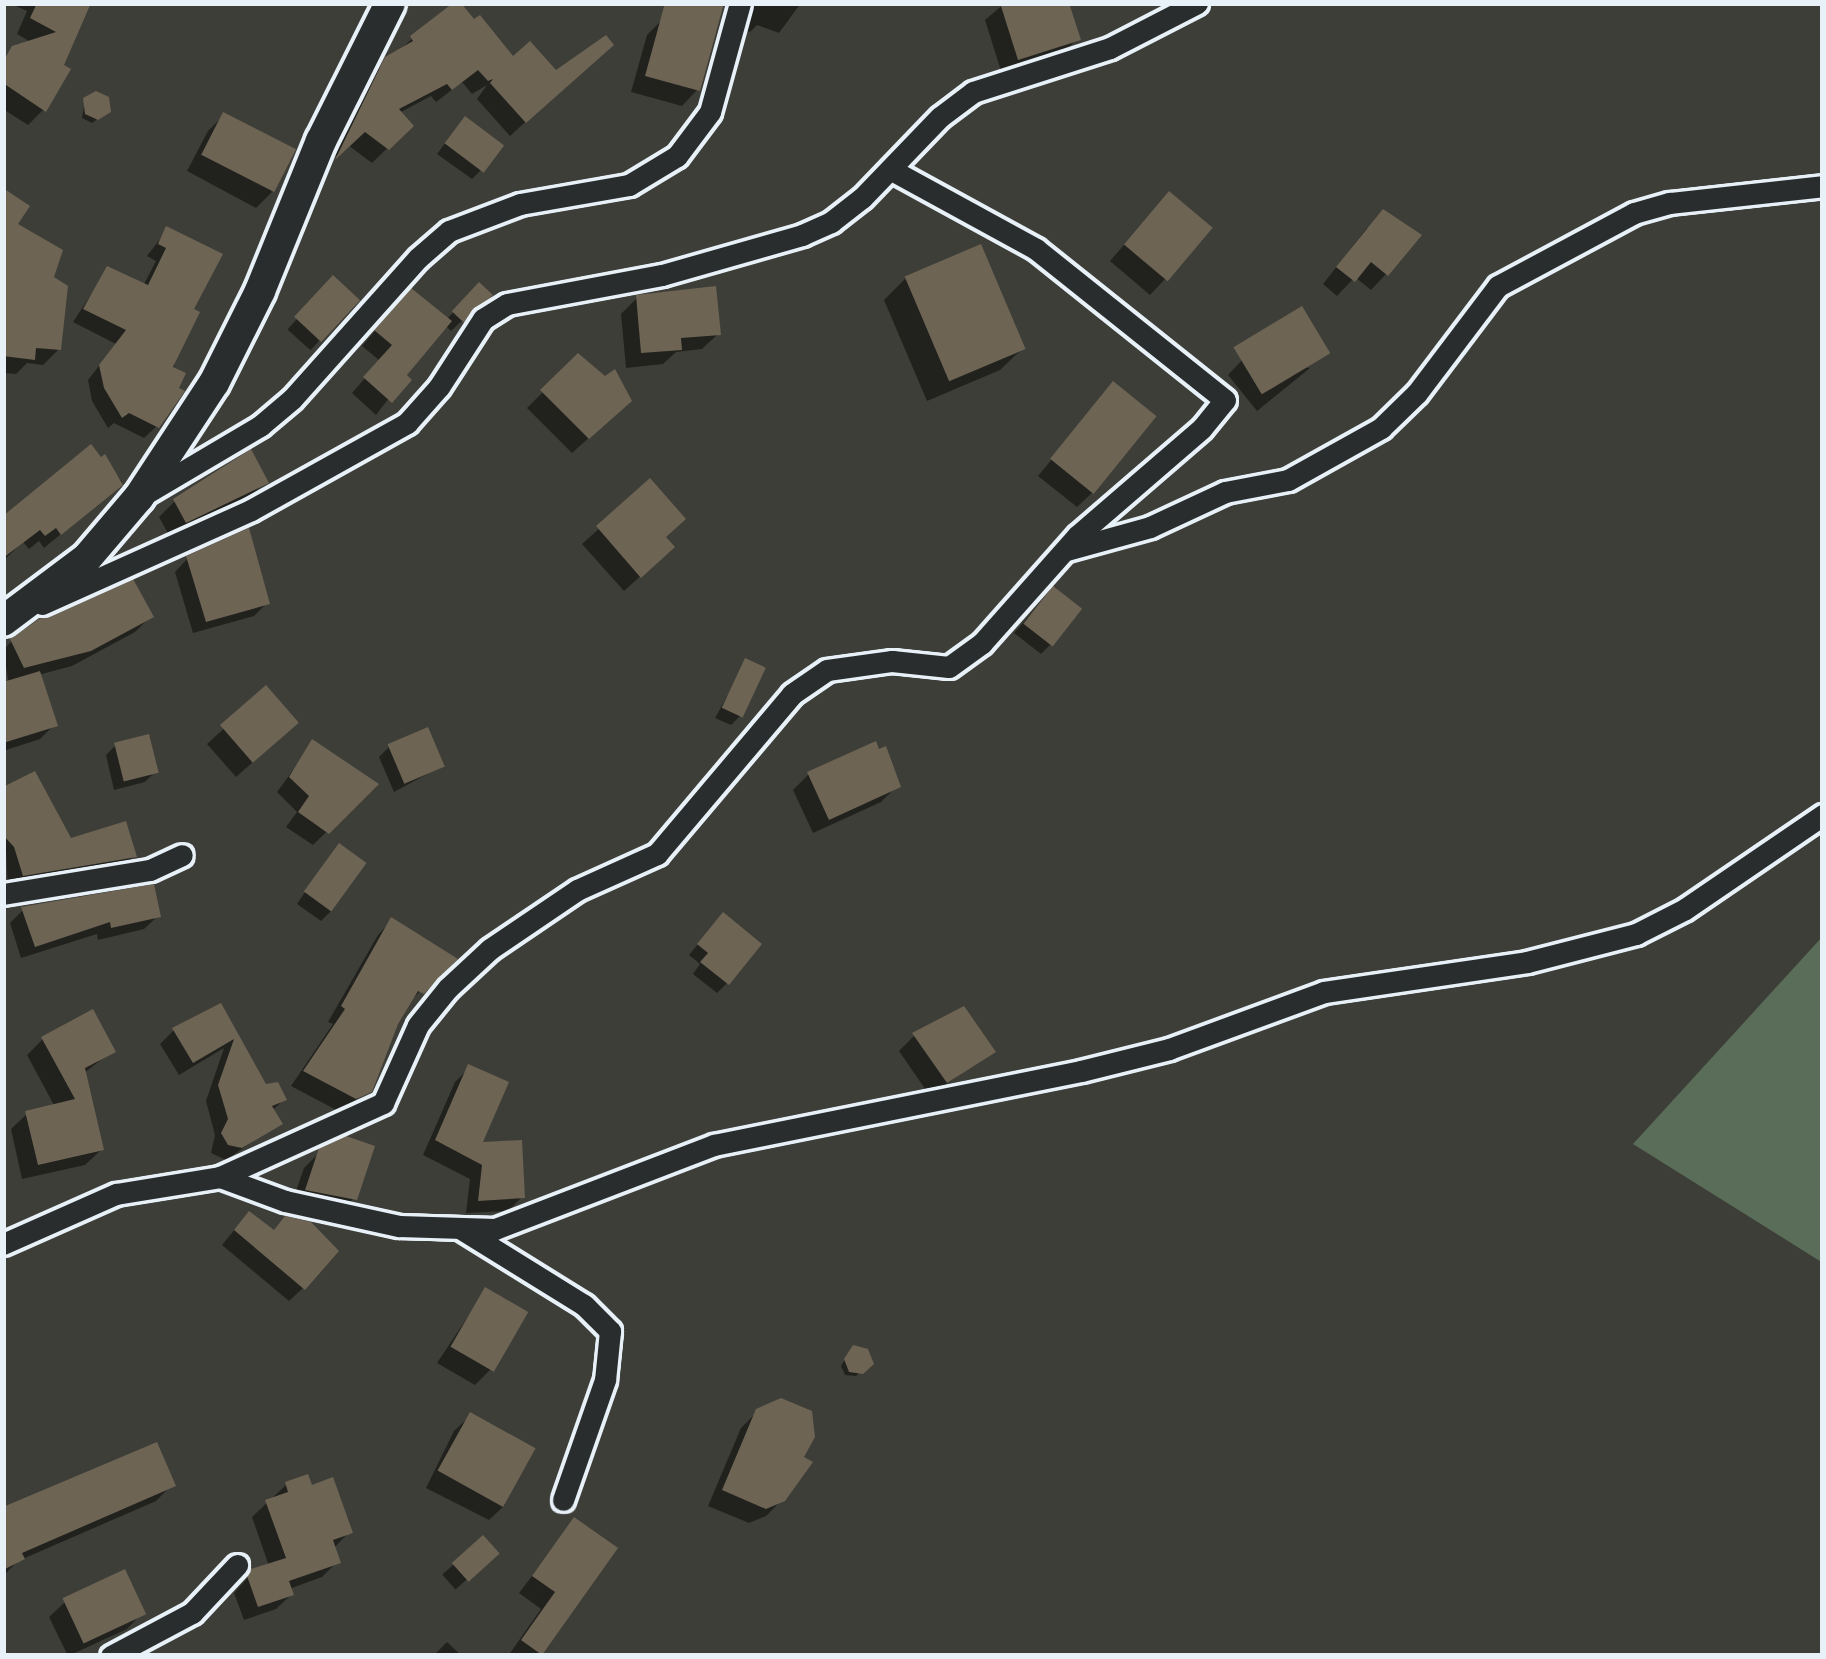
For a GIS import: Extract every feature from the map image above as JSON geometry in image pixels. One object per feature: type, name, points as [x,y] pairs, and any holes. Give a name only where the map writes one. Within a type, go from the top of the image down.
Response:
[{"type":"main road","points":[[3,622],[86,558],[139,497],[214,383],[260,291],[321,141],[390,3]]},
{"type":"street","points":[[139,497],[260,426],[292,400],[418,258],[449,231],[520,204],[629,184],[677,156],[710,112],[740,3]]},
{"type":"street","points":[[3,622],[251,510],[407,423],[439,387],[483,319],[507,304],[763,249],[831,222],[973,92],[1095,54],[1197,3]]},
{"type":"street","points":[[3,1244],[116,1194],[220,1177],[383,1103],[418,1025],[448,988],[490,949],[577,890],[657,854],[791,694],[827,670],[892,661],[949,667],[982,644],[1066,550],[1202,428],[1225,400],[1036,249],[890,169]]},
{"type":"street","points":[[1066,550],[1150,527],[1225,492],[1288,480],[1381,428],[1417,393],[1498,286],[1634,213],[1670,203],[1823,185]]},
{"type":"street","points":[[220,1177],[285,1201],[366,1220],[463,1230],[495,1228],[548,1213],[714,1145],[1103,1066],[1169,1049],[1324,992],[1527,962],[1636,934],[1685,909],[1823,815]]},
{"type":"street","points":[[3,894],[150,870],[182,856]]},
{"type":"street","points":[[463,1230],[584,1305],[610,1331],[605,1380],[563,1500]]},
{"type":"street","points":[[111,1656],[192,1613],[237,1565]]},
{"type":"green space","points":[[1823,936],[1823,1263],[1633,1144]]},
{"type":"building","points":[[37,3],[91,3],[64,65],[71,69],[46,112],[3,83],[3,62],[12,46],[56,32],[30,18]]},
{"type":"building","points":[[453,3],[461,3],[474,19],[480,15],[513,56],[530,41],[556,70],[606,35],[614,45],[526,123],[490,83],[493,79],[488,81],[478,70],[452,90],[447,84],[399,109],[414,126],[389,150],[365,132],[335,160],[385,57],[413,41],[410,36]]},
{"type":"building","points":[[665,3],[724,3],[700,91],[645,76]]},
{"type":"building","points":[[1000,3],[1069,3],[1081,40],[1018,60]]},
{"type":"building","points":[[96,91],[109,97],[111,112],[98,120],[85,114],[83,98]]},
{"type":"building","points":[[223,112],[296,149],[274,192],[201,155]]},
{"type":"building","points":[[465,116],[504,145],[484,173],[445,143]]},
{"type":"building","points":[[3,188],[30,206],[18,224],[63,250],[54,277],[68,286],[61,350],[36,348],[35,360],[3,356]]},
{"type":"building","points":[[1169,191],[1213,228],[1168,281],[1124,245]]},
{"type":"building","points":[[1383,209],[1422,235],[1388,276],[1371,262],[1355,282],[1336,267]]},
{"type":"building","points":[[166,226],[223,254],[194,309],[200,312],[173,367],[186,373],[179,388],[185,391],[159,428],[129,413],[122,418],[104,388],[99,365],[126,330],[83,309],[107,266],[148,285],[166,248],[158,244]]},
{"type":"building","points":[[981,244],[1026,349],[949,381],[905,276]]},
{"type":"building","points":[[333,275],[360,300],[321,342],[294,317]]},
{"type":"building","points":[[479,282],[493,295],[466,324],[452,311]]},
{"type":"building","points":[[716,286],[721,335],[681,338],[682,350],[641,353],[636,295]]},
{"type":"building","points":[[411,288],[452,321],[407,375],[412,380],[392,403],[363,377],[392,345],[374,330]]},
{"type":"building","points":[[1302,306],[1330,353],[1262,394],[1233,347]]},
{"type":"building","points":[[578,353],[605,376],[615,369],[632,401],[589,439],[540,390]]},
{"type":"building","points":[[1113,381],[1157,416],[1094,494],[1050,459]]},
{"type":"building","points":[[91,444],[101,457],[105,454],[123,485],[61,535],[56,528],[45,536],[40,530],[3,558],[3,516]]},
{"type":"building","points":[[251,449],[269,483],[186,523],[173,499]]},
{"type":"building","points":[[650,478],[686,519],[666,537],[675,547],[641,578],[596,526]]},
{"type":"building","points":[[249,528],[270,604],[206,622],[186,556]]},
{"type":"building","points":[[133,579],[154,617],[91,651],[24,668],[10,639],[39,619]]},
{"type":"building","points":[[1053,586],[1082,609],[1053,647],[1023,624]]},
{"type":"building","points":[[745,658],[766,668],[743,718],[722,708]]},
{"type":"building","points":[[40,671],[58,726],[3,743],[3,682]]},
{"type":"building","points":[[266,685],[299,723],[253,763],[220,725]]},
{"type":"building","points":[[428,727],[445,767],[404,784],[387,744]]},
{"type":"building","points":[[149,734],[159,773],[124,782],[114,743]]},
{"type":"building","points":[[312,739],[379,784],[329,834],[298,812],[309,796],[289,777]]},
{"type":"building","points":[[876,741],[879,749],[886,746],[901,787],[829,820],[807,772]]},
{"type":"building","points":[[35,771],[71,838],[126,821],[137,857],[23,876],[14,847],[3,835],[3,787]]},
{"type":"building","points":[[339,843],[367,863],[331,912],[304,892]]},
{"type":"building","points":[[154,884],[161,917],[111,928],[110,922],[35,947],[21,907]]},
{"type":"building","points":[[723,912],[762,944],[729,985],[700,962],[708,953],[697,944]]},
{"type":"building","points":[[391,917],[458,959],[424,994],[418,991],[398,1024],[372,1092],[356,1099],[303,1071],[345,1009],[341,1006]]},
{"type":"building","points":[[221,1003],[266,1084],[278,1082],[287,1100],[272,1106],[283,1124],[242,1148],[228,1145],[221,1133],[228,1119],[218,1085],[234,1039],[193,1063],[172,1028]]},
{"type":"building","points":[[964,1006],[996,1052],[947,1083],[912,1033]]},
{"type":"building","points":[[93,1009],[116,1052],[85,1068],[104,1150],[38,1165],[25,1111],[75,1099],[41,1037]]},
{"type":"building","points":[[468,1064],[509,1082],[483,1142],[522,1140],[525,1198],[478,1201],[482,1165],[435,1140]]},
{"type":"building","points":[[346,1136],[375,1146],[357,1200],[305,1190],[319,1148]]},
{"type":"building","points":[[249,1211],[274,1230],[285,1216],[311,1222],[339,1251],[305,1290],[234,1230]]},
{"type":"building","points":[[485,1287],[528,1312],[494,1372],[450,1347]]},
{"type":"building","points":[[853,1345],[868,1349],[874,1364],[863,1374],[849,1372],[844,1359]]},
{"type":"building","points":[[781,1398],[812,1411],[815,1437],[804,1457],[813,1462],[785,1501],[766,1509],[722,1490],[756,1409]]},
{"type":"building","points":[[470,1412],[536,1448],[503,1507],[438,1471]]},
{"type":"building","points":[[157,1442],[176,1486],[22,1553],[25,1559],[3,1570],[3,1507]]},
{"type":"building","points":[[308,1474],[312,1485],[333,1477],[353,1533],[333,1540],[341,1563],[289,1581],[294,1595],[258,1607],[247,1576],[251,1569],[286,1558],[265,1500],[288,1492],[285,1482]]},
{"type":"building","points":[[574,1517],[618,1548],[542,1655],[521,1640],[555,1592],[532,1576]]},
{"type":"building","points":[[483,1535],[500,1554],[469,1582],[452,1563]]},
{"type":"building","points":[[125,1569],[146,1614],[84,1643],[62,1598]]}]
